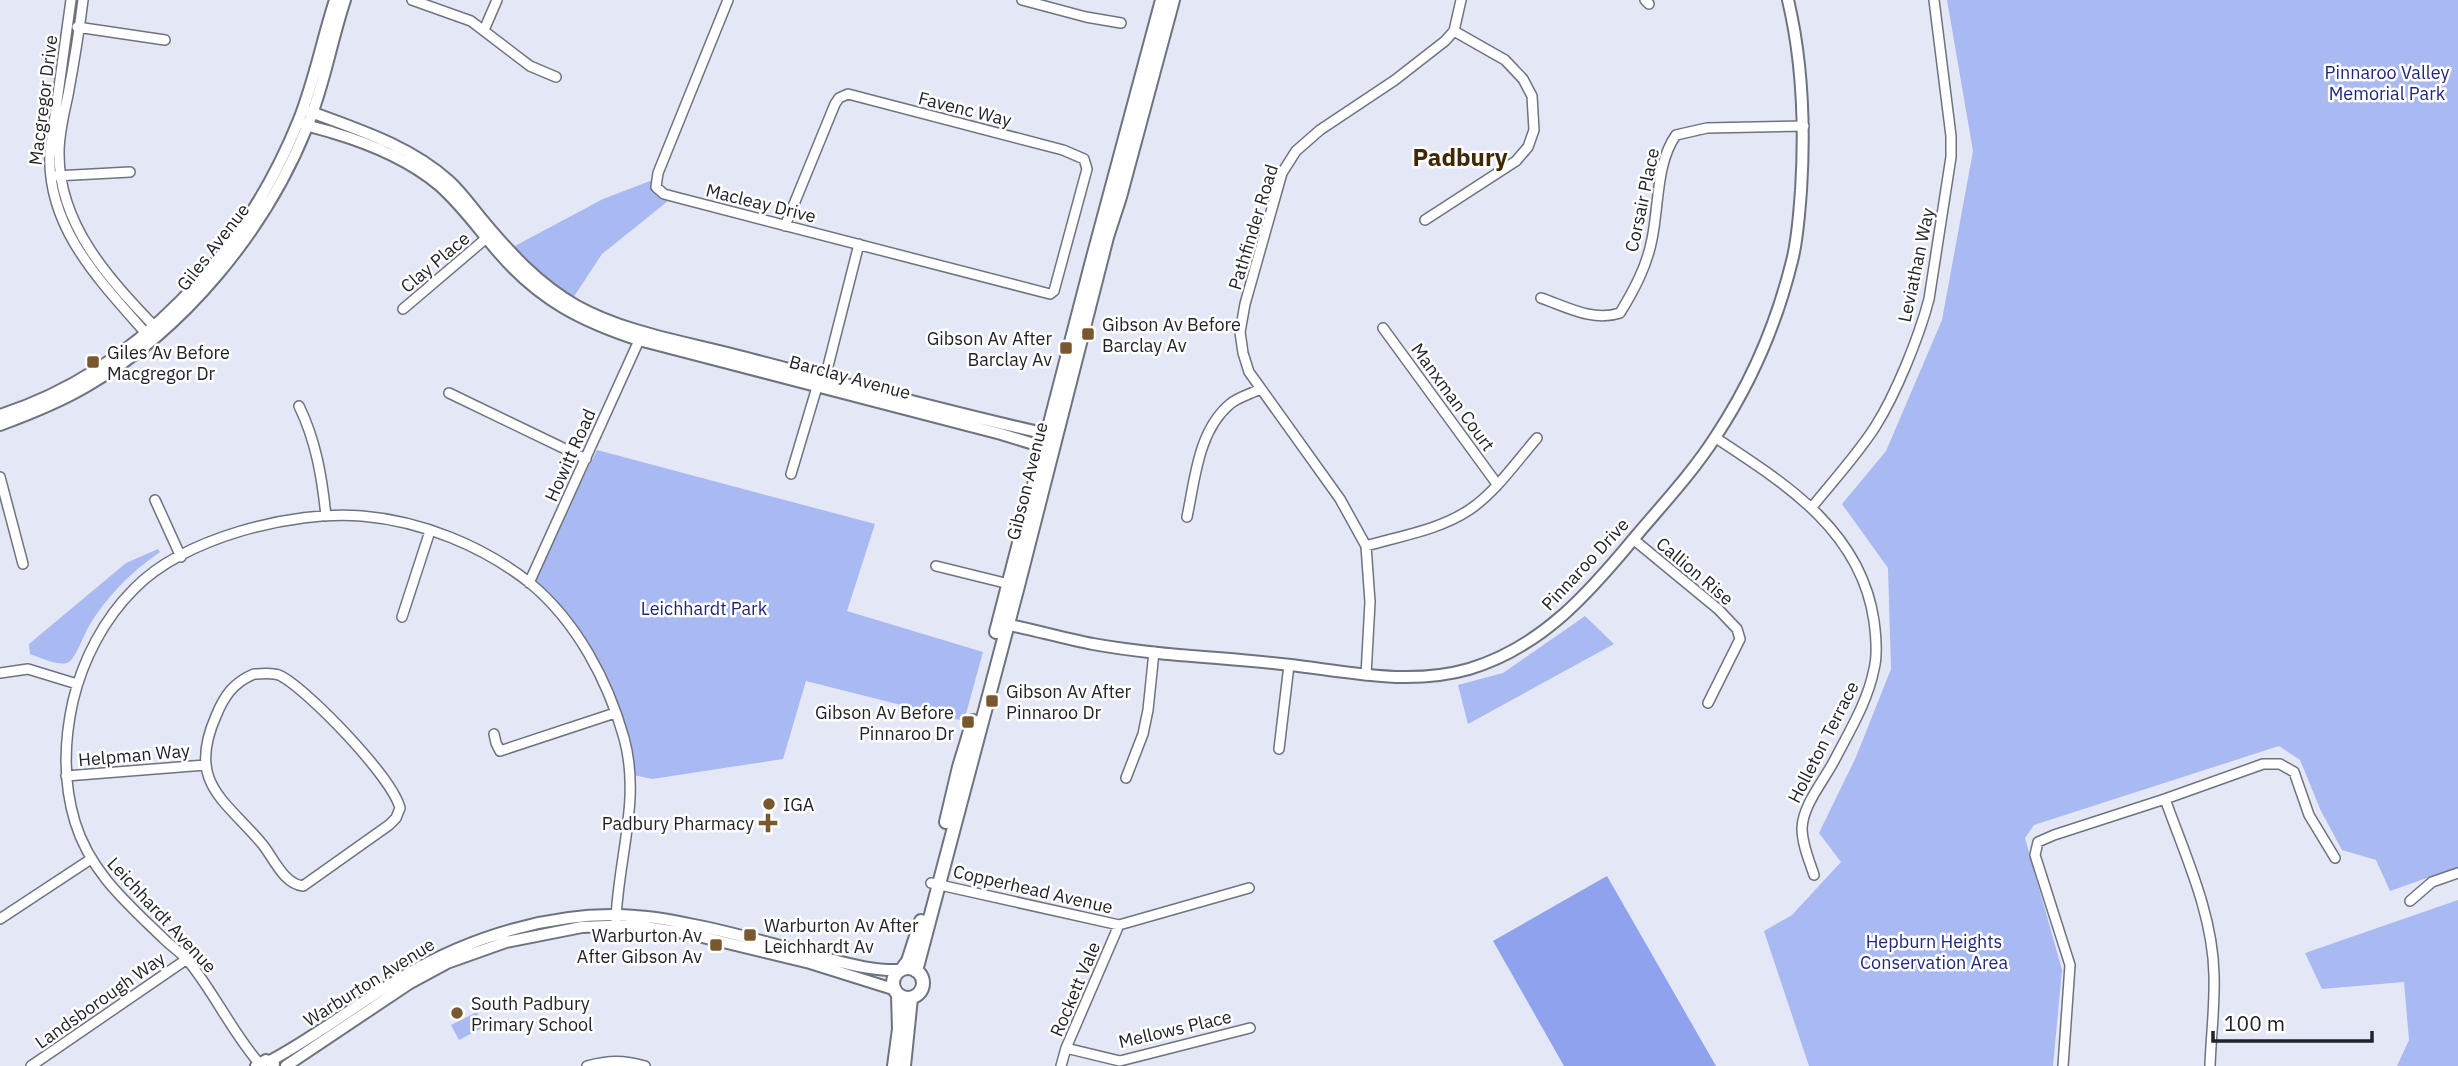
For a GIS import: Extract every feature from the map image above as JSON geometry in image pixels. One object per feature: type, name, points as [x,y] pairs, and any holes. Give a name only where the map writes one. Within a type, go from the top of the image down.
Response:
[{"type":"main road","name":"Gibson Avenue","points":[[1052,435],[1162,0]]},
{"type":"main road","name":"Gibson Avenue","points":[[916,971],[935,883],[1048,449],[1173,0]]},
{"type":"main road","name":"Gibson Avenue","points":[[901,970],[908,961],[935,883]]},
{"type":"main road","points":[[901,994],[922,988],[922,978],[916,971],[901,970],[893,980],[901,994],[904,1066]]},
{"type":"main road","points":[[894,1066],[901,994]]},
{"type":"street","name":"Macgregor Drive","points":[[71,0],[51,140],[50,176],[60,215],[73,244],[97,277],[152,332]]},
{"type":"street","name":"Macgregor Drive","points":[[83,0],[60,142],[61,175],[66,201],[80,234],[152,332]]},
{"type":"street","name":"Giles Avenue","points":[[308,111],[335,0]]},
{"type":"street","name":"Giles Avenue","points":[[0,425],[56,402],[108,373],[203,290],[243,242],[276,189],[308,111],[345,0]]},
{"type":"street","points":[[412,0],[461,16],[484,30],[530,66],[556,77]]},
{"type":"street","points":[[484,30],[497,0]]},
{"type":"street","name":"Macleay Drive","points":[[728,0],[658,173],[656,187],[673,197],[1050,294],[1054,291]]},
{"type":"street","points":[[1022,0],[1121,23]]},
{"type":"street","points":[[1425,220],[1516,161],[1528,147],[1534,130],[1532,96],[1523,79],[1505,60],[1454,31],[1461,0]]},
{"type":"street","name":"Pinnaroo Drive","points":[[1003,623],[1093,644],[1154,652],[1289,664],[1366,675],[1428,677],[1467,669],[1511,653],[1565,615],[1633,540],[1716,438],[1743,391],[1762,349],[1793,260],[1798,227],[1804,126],[1800,74],[1788,0]]},
{"type":"street","name":"Leviathan Way","points":[[1812,507],[1873,430],[1888,406],[1923,321],[1929,299],[1951,157],[1951,136],[1934,0]]},
{"type":"street","points":[[68,26],[165,40]]},
{"type":"street","name":"Pathfinder Road","points":[[1366,675],[1370,602],[1366,546],[1340,499],[1249,372],[1240,332],[1282,173],[1296,151],[1320,130],[1426,57],[1454,31]]},
{"type":"street","name":"Favenc Way","points":[[785,226],[835,104],[839,98],[848,94],[1063,150],[1084,159],[1087,169],[1054,291]]},
{"type":"street","name":"Barclay Avenue","points":[[308,111],[405,150],[435,170],[459,191],[527,283],[559,306],[597,325],[821,382],[1048,449]]},
{"type":"street","name":"Barclay Avenue","points":[[303,124],[348,138],[410,165],[448,193],[490,235]]},
{"type":"street","name":"Corsair Place","points":[[1541,298],[1595,317],[1620,313],[1645,265],[1652,241],[1664,162],[1669,145],[1676,135],[1707,128],[1804,126]]},
{"type":"street","points":[[50,176],[131,172]]},
{"type":"street","name":"Clay Place","points":[[403,309],[490,235]]},
{"type":"street","points":[[790,474],[821,382],[859,244]]},
{"type":"street","name":"Manxman Court","points":[[1383,328],[1497,484]]},
{"type":"street","name":"Giles Avenue","points":[[0,415],[70,386],[152,332]]},
{"type":"street","name":"Howitt Road","points":[[529,583],[641,335]]},
{"type":"street","name":"Barclay Avenue","points":[[821,382],[1052,435]]},
{"type":"street","points":[[1187,517],[1201,446],[1230,404],[1260,389]]},
{"type":"street","points":[[449,393],[586,459]]},
{"type":"street","points":[[299,406],[310,428],[321,475],[326,516]]},
{"type":"street","points":[[1366,546],[1448,522],[1469,510],[1497,484],[1537,438]]},
{"type":"street","name":"Holleton Terrace","points":[[1716,438],[1752,461],[1812,507],[1840,540],[1865,581],[1872,605],[1876,648],[1870,687],[1804,815],[1802,830],[1814,875]]},
{"type":"street","points":[[0,477],[23,564]]},
{"type":"street","points":[[155,500],[181,557]]},
{"type":"street","name":"Leichhardt Avenue","points":[[265,1064],[187,959],[114,891],[100,874],[75,822],[66,776],[66,740],[77,684],[104,625],[135,587],[158,569],[207,544],[269,523],[326,516],[362,516],[430,531],[463,542],[529,583],[544,597],[583,645],[598,668],[625,740],[631,795],[616,921]]},
{"type":"street","points":[[402,618],[430,531]]},
{"type":"street","name":"Callion Rise","points":[[1633,540],[1718,609],[1737,629],[1740,639],[1708,703]]},
{"type":"street","points":[[936,566],[1013,585]]},
{"type":"street","points":[[1126,778],[1143,734],[1154,652]]},
{"type":"street","points":[[1279,749],[1289,664]]},
{"type":"street","points":[[0,673],[28,669],[77,684]]},
{"type":"street","name":"Helpman Way","points":[[254,674],[274,674],[297,687],[363,751],[398,801],[399,813],[388,825],[311,882],[297,886],[288,880],[263,845],[219,799],[205,765],[208,738],[225,697],[244,678],[254,674]]},
{"type":"street","points":[[494,734],[500,751],[615,713]]},
{"type":"street","points":[[2063,1066],[2070,965],[2035,855],[2038,842],[2263,764],[2280,764],[2294,772],[2309,815],[2335,858]]},
{"type":"street","name":"Helpman Way","points":[[66,776],[205,765]]},
{"type":"street","points":[[2165,799],[2198,890],[2210,938],[2214,973],[2210,1066]]},
{"type":"street","points":[[0,919],[91,859]]},
{"type":"street","points":[[2410,901],[2432,882],[2458,873]]},
{"type":"street","name":"Copperhead Avenue","points":[[935,883],[1119,925],[1249,888]]},
{"type":"street","name":"Warburton Avenue","points":[[286,1066],[410,983],[459,958],[531,936],[616,921],[646,917],[688,924],[864,968],[901,970]]},
{"type":"street","name":"Warburton Avenue","points":[[265,1064],[305,1042],[403,976],[466,945],[503,932],[544,923],[616,921],[690,934],[810,963],[901,994]]},
{"type":"street","name":"Rockett Vale","points":[[1061,1066],[1066,1048],[1119,925]]},
{"type":"street","name":"Landsborough Way","points":[[31,1066],[187,959]]},
{"type":"street","name":"Mellows Place","points":[[1066,1048],[1120,1061],[1250,1028]]},
{"type":"street","points":[[587,1066],[623,1060],[645,1066]]},
{"type":"green space","points":[[1947,0],[2458,0],[2458,867],[2390,891],[2376,860],[2342,850],[2321,811],[2300,760],[2279,746],[2034,825],[2025,838],[2062,970],[2053,1066],[1809,1066],[1764,931],[1792,915],[1841,862],[1819,833],[1856,757],[1891,669],[1888,568],[1842,504],[1886,451],[1942,320],[1973,151]]},
{"type":"green space","points":[[650,181],[673,197],[602,254],[571,301],[513,247],[603,199]]},
{"type":"green space","name":"Leichhardt Park","points":[[597,450],[875,524],[847,611],[983,652],[964,721],[806,681],[783,759],[652,779],[629,774],[625,740],[606,691],[578,639],[529,583]]},
{"type":"green space","points":[[158,549],[160,552],[130,576],[104,605],[70,661],[58,663],[30,654],[29,644],[126,563]]},
{"type":"green space","points":[[1585,616],[1614,644],[1468,724],[1458,685],[1503,673]]},
{"type":"green space","points":[[2458,900],[2458,1066],[2397,1066],[2409,1040],[2404,982],[2322,989],[2305,953]]},
{"type":"green space","points":[[477,1012],[484,1027],[459,1040],[451,1025]]},
{"type":"shaded area","points":[[1607,876],[1716,1066],[1564,1066],[1493,941]]},
{"type":"place","name":"Gibson Av Before Barclay Av","points":[[1088,334]]},
{"type":"place","name":"Gibson Av After Barclay Av","points":[[1066,348]]},
{"type":"place","name":"Giles Av Before Macgregor Dr","points":[[93,362]]},
{"type":"place","name":"Gibson Av After Pinnaroo Dr","points":[[992,701]]},
{"type":"place","name":"Gibson Av Before Pinnaroo Dr","points":[[968,722]]},
{"type":"place","name":"IGA","points":[[769,804]]},
{"type":"place","name":"Padbury Pharmacy","points":[[768,823]]},
{"type":"place","name":"Warburton Av After Leichhardt Av","points":[[750,935]]},
{"type":"place","name":"Warburton Av After Gibson Av","points":[[716,945]]},
{"type":"place","name":"South Padbury Primary School","points":[[457,1013]]},
{"type":"district","name":"Padbury","points":[[1460,157]]},
{"type":"park label","name":"Pinnaroo Valley Memorial Park","points":[[2387,82]]},
{"type":"park label","name":"Hepburn Heights Conservation Area","points":[[1934,951]]}]
